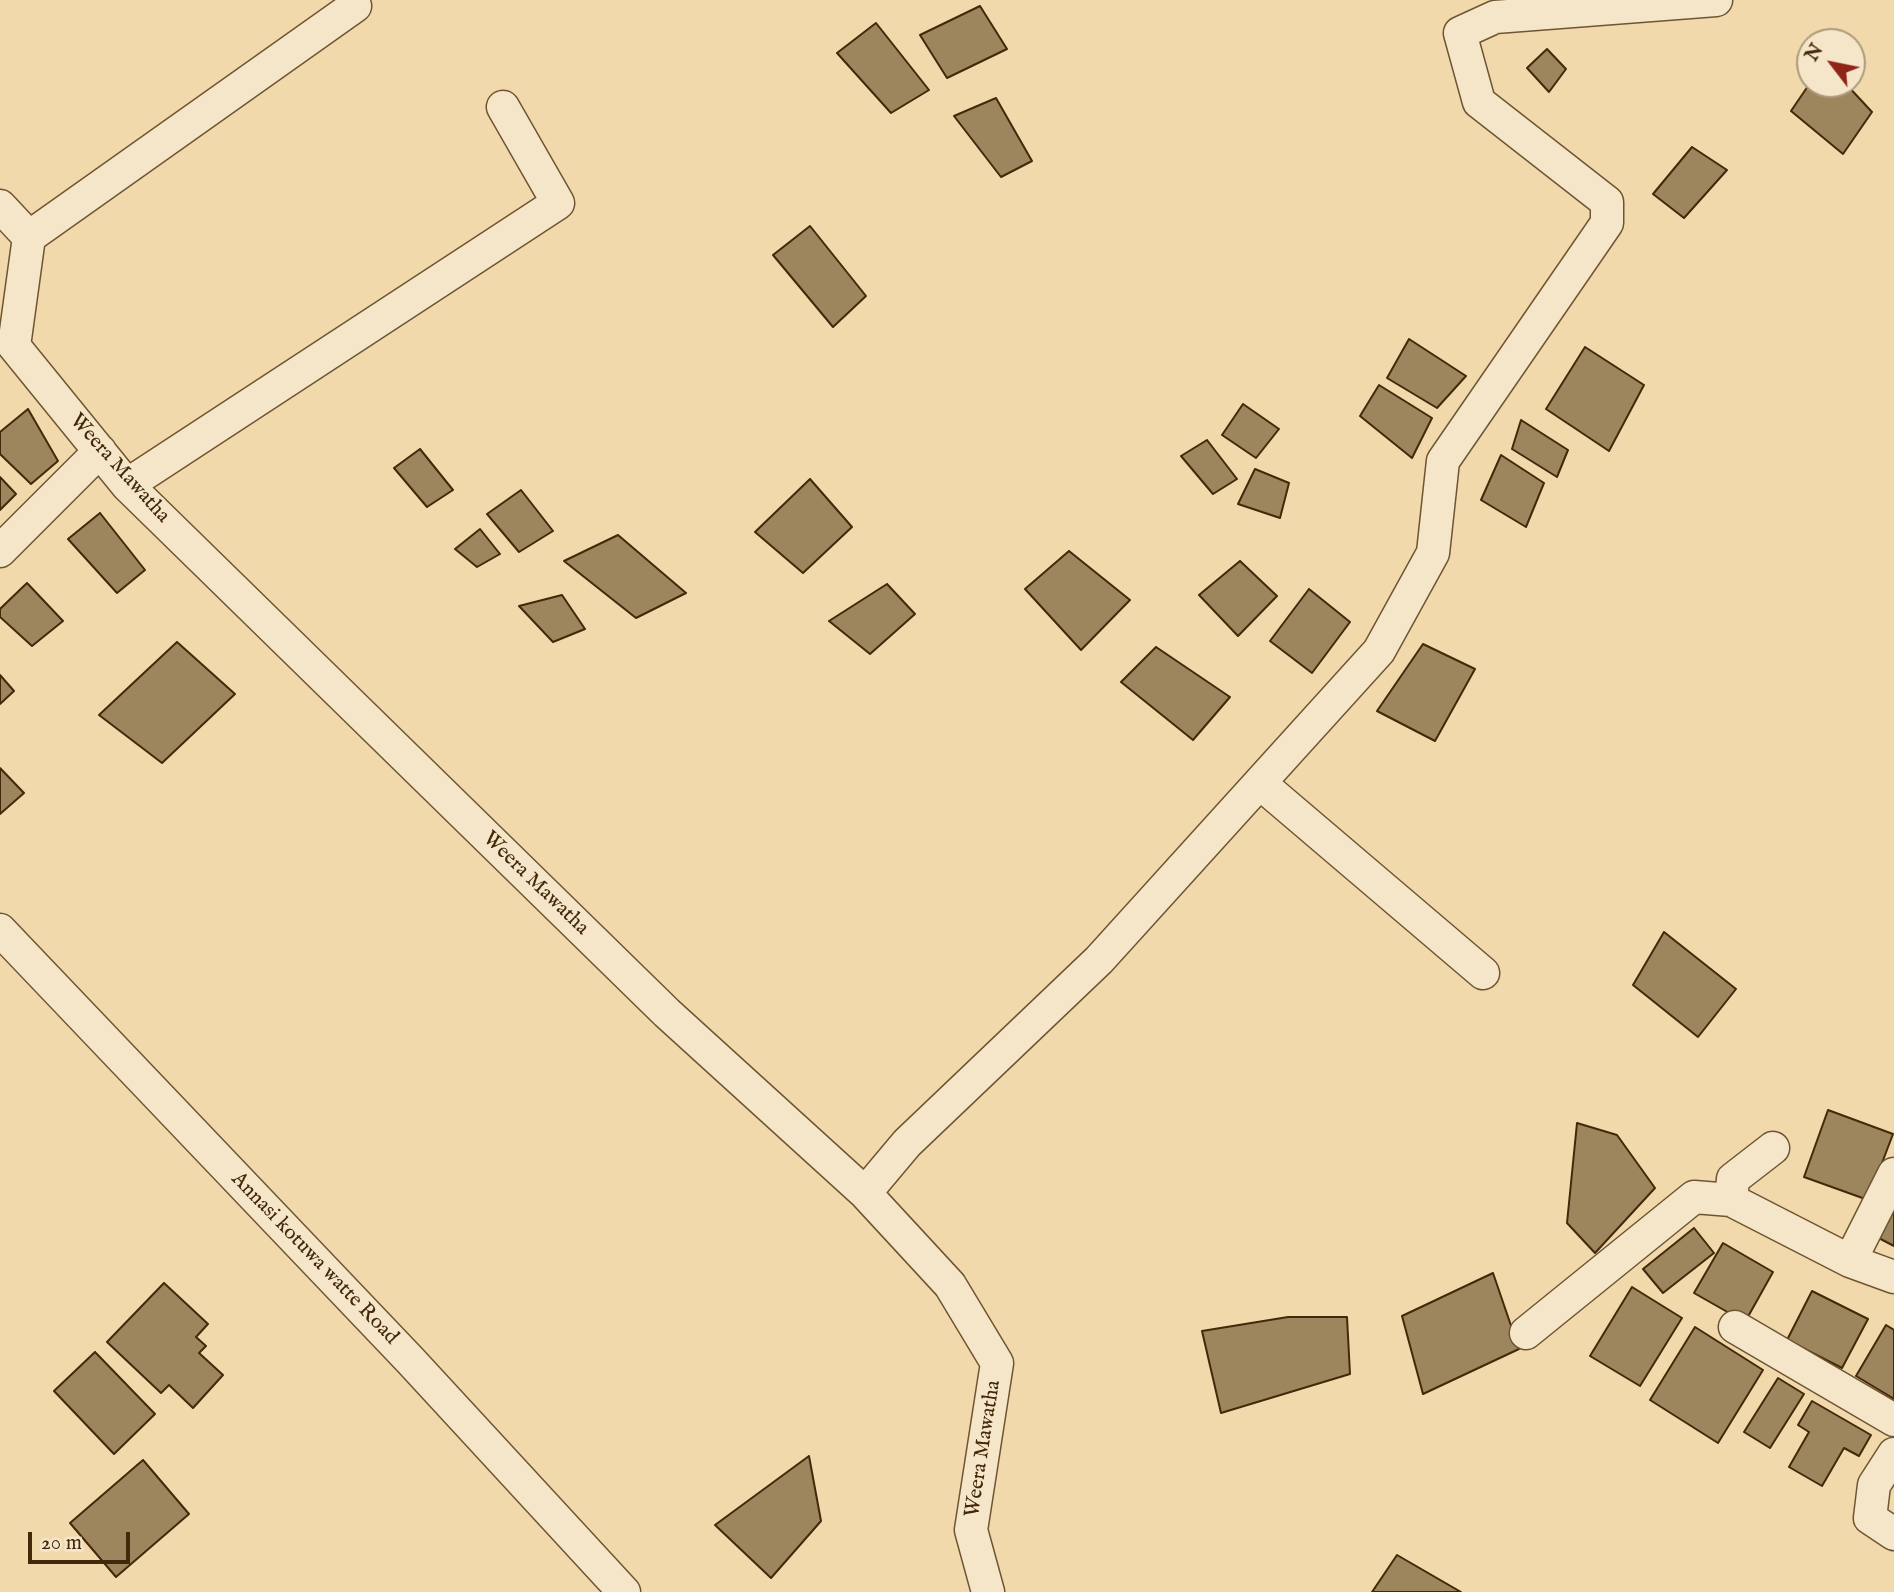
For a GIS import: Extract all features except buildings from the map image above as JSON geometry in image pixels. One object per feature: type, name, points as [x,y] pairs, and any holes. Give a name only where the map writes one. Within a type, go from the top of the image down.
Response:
[{"type":"street","points":[[865,1193],[907,1143],[1100,960],[1379,651],[1433,553],[1443,461],[1607,223],[1607,202],[1479,102],[1460,33],[1495,17],[1716,0]]},
{"type":"street","points":[[0,206],[29,237],[355,6]]},
{"type":"street","points":[[127,485],[558,203],[503,107]]},
{"type":"street","name":"Weera Mawatha","points":[[29,237],[15,346],[127,485],[667,1013],[865,1193],[950,1285],[997,1363],[971,1530],[988,1592]]},
{"type":"street","points":[[0,551],[100,451]]},
{"type":"street","points":[[1261,784],[1483,973]]},
{"type":"street","name":"Annasi kotuwa watte Road","points":[[0,930],[410,1360],[624,1592]]},
{"type":"street","points":[[1731,1200],[1733,1179],[1773,1148]]},
{"type":"street","points":[[1850,1261],[1894,1174]]},
{"type":"street","points":[[1527,1333],[1694,1197],[1731,1200],[1850,1261],[1894,1277]]},
{"type":"street","points":[[1735,1327],[1894,1420]]},
{"type":"street","points":[[1894,1454],[1874,1485],[1870,1518],[1894,1534]]}]
